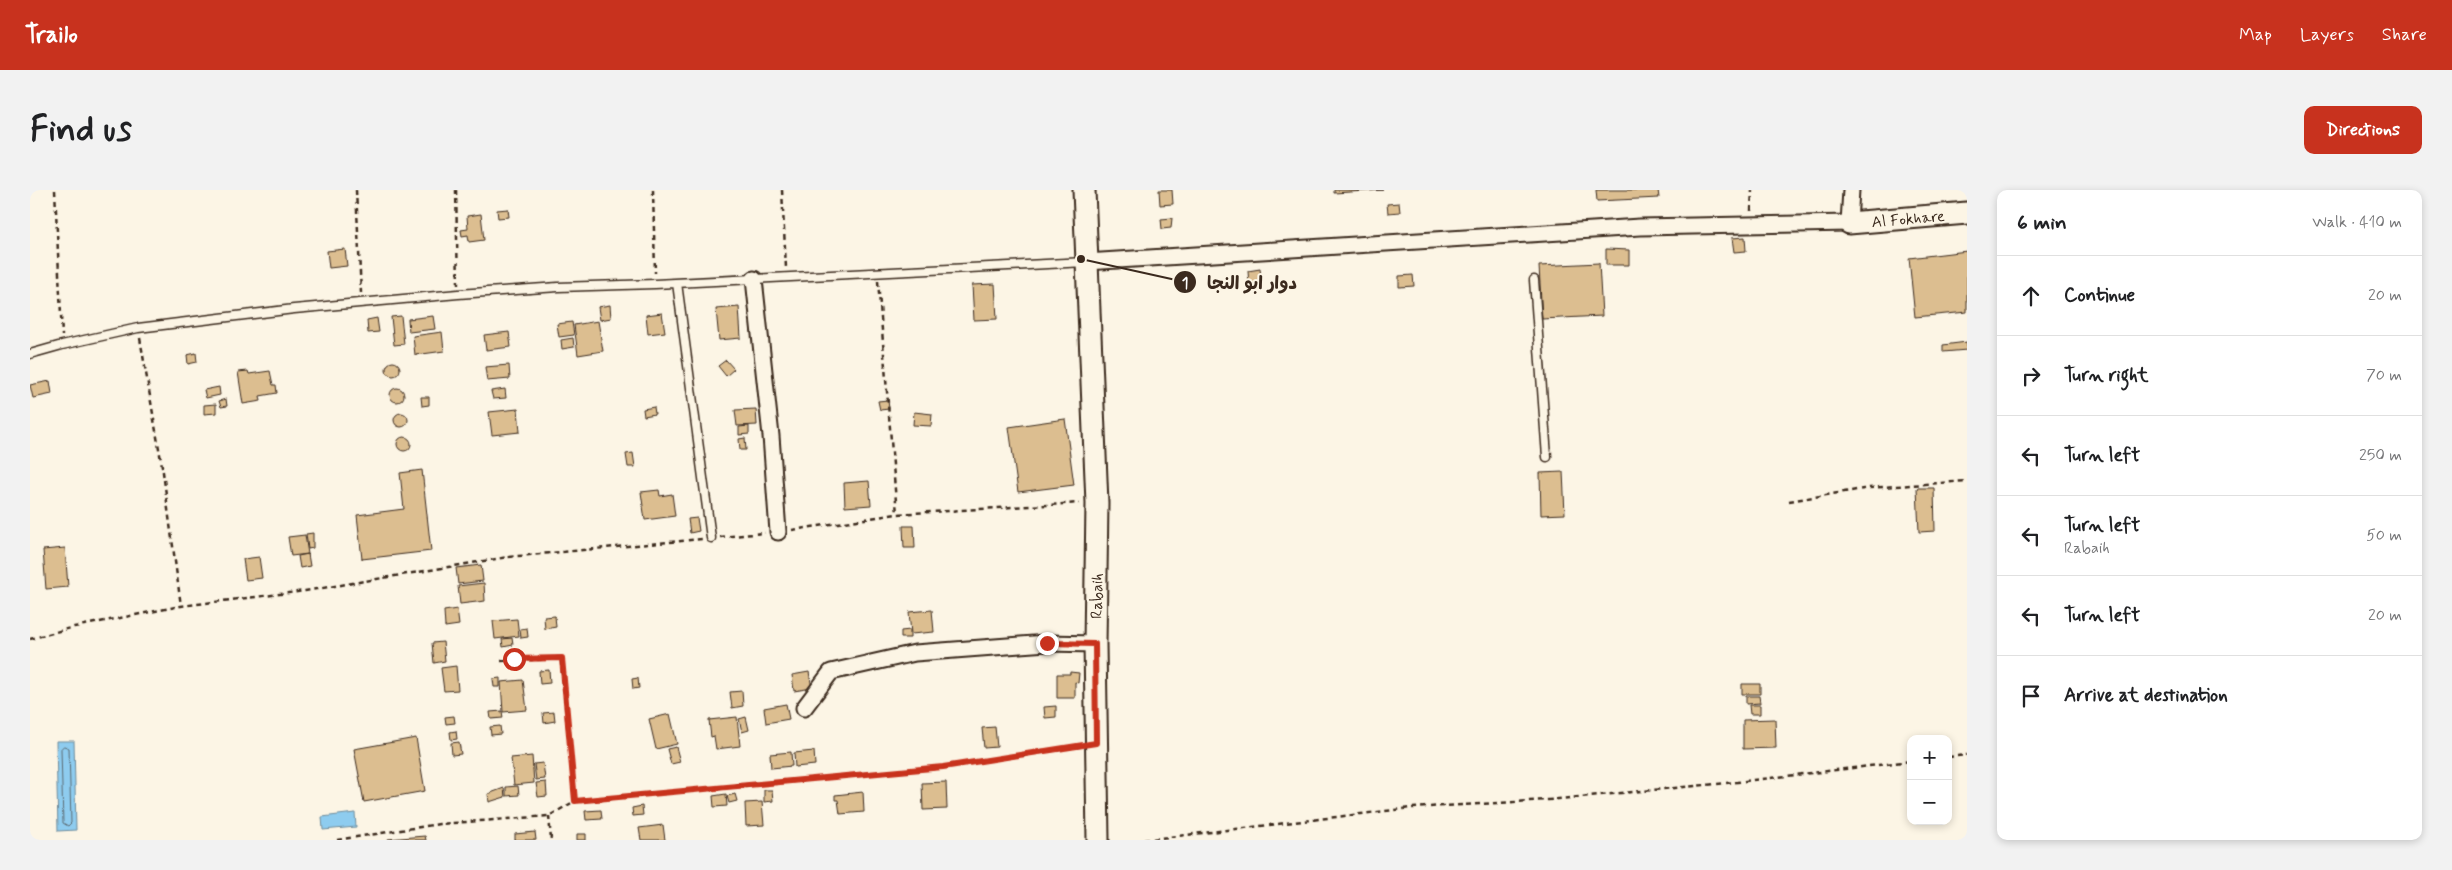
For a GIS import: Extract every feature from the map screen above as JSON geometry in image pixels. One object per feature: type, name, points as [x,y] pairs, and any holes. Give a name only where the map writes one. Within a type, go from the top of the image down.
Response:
[{"type":"street","name":"Rabaih","points":[[1084,190],[1097,503],[1095,644],[1098,840]]},
{"type":"street","points":[[1086,262],[1640,227],[1849,223],[1851,190]]},
{"type":"street","name":"Al Fokhare","points":[[1849,223],[1967,214]]},
{"type":"street","points":[[754,279],[771,436],[778,532]]},
{"type":"street","points":[[804,708],[831,672],[906,655],[1047,643],[1095,644]]},
{"type":"lane","points":[[30,354],[138,328],[458,294],[558,287],[678,283],[1086,262]]},
{"type":"lane","points":[[1534,280],[1547,457]]},
{"type":"lane","points":[[678,283],[711,538]]},
{"type":"path","points":[[56,190],[62,345]]},
{"type":"path","points":[[356,190],[362,305]]},
{"type":"path","points":[[456,190],[458,294]]},
{"type":"path","points":[[652,190],[655,284]]},
{"type":"path","points":[[782,190],[786,277]]},
{"type":"path","points":[[1750,225],[1752,190]]},
{"type":"path","points":[[878,272],[897,514]]},
{"type":"path","points":[[138,328],[163,472],[181,606]]},
{"type":"path","points":[[1789,500],[1868,488],[1967,481]]},
{"type":"path","points":[[30,639],[74,627],[181,606],[306,591],[508,557],[778,532],[897,514],[997,506],[1097,503]]},
{"type":"path","points":[[501,661],[562,658],[575,801]]},
{"type":"path","points":[[337,840],[439,824],[549,816],[575,801],[943,767],[1096,743]]},
{"type":"path","points":[[1952,757],[1967,755]]},
{"type":"path","points":[[1144,840],[1411,808],[1548,800],[1737,782],[1907,762]]},
{"type":"path","points":[[549,816],[551,840]]},
{"type":"water","points":[[56,741],[74,741],[76,830],[58,831]]},
{"type":"water","points":[[355,813],[356,827],[323,830],[322,817]]},
{"type":"building","points":[[1159,190],[1172,190],[1173,204],[1160,205]]},
{"type":"building","points":[[1334,190],[1383,190],[1334,193]]},
{"type":"building","points":[[1596,190],[1658,190],[1659,198],[1597,201]]},
{"type":"building","points":[[1399,203],[1400,212],[1388,213],[1387,204]]},
{"type":"building","points":[[508,209],[509,217],[498,218],[497,210]]},
{"type":"building","points":[[481,214],[484,240],[469,242],[468,235],[462,236],[461,230],[468,229],[467,216]]},
{"type":"building","points":[[1172,218],[1171,228],[1162,229],[1161,219]]},
{"type":"building","points":[[1745,237],[1746,251],[1734,252],[1732,238]]},
{"type":"building","points":[[345,249],[347,266],[329,268],[327,251]]},
{"type":"building","points":[[1606,249],[1629,250],[1629,265],[1606,265]]},
{"type":"building","points":[[1967,251],[1967,312],[1915,317],[1909,258]]},
{"type":"building","points":[[1599,263],[1602,316],[1542,319],[1539,266]]},
{"type":"building","points":[[1260,269],[1262,284],[1249,285],[1248,271]]},
{"type":"building","points":[[1413,275],[1414,286],[1399,287],[1399,276]]},
{"type":"building","points":[[995,284],[997,319],[974,320],[972,285]]},
{"type":"building","points":[[610,305],[611,318],[600,320],[598,307]]},
{"type":"building","points":[[739,307],[741,338],[719,340],[716,309]]},
{"type":"building","points":[[662,313],[665,332],[648,334],[646,315]]},
{"type":"building","points":[[401,316],[404,344],[394,345],[391,317]]},
{"type":"building","points":[[433,316],[435,329],[409,332],[408,319]]},
{"type":"building","points":[[377,318],[379,332],[368,333],[367,320]]},
{"type":"building","points":[[598,321],[603,351],[578,355],[574,325]]},
{"type":"building","points":[[572,322],[574,335],[559,337],[557,324]]},
{"type":"building","points":[[442,332],[444,351],[415,355],[413,336]]},
{"type":"building","points":[[509,332],[511,347],[486,350],[484,335]]},
{"type":"building","points":[[573,338],[574,347],[562,349],[561,340]]},
{"type":"building","points":[[1967,342],[1967,350],[1943,352],[1943,345]]},
{"type":"building","points":[[196,353],[197,362],[188,364],[187,355]]},
{"type":"building","points":[[726,360],[734,369],[726,376],[718,366]]},
{"type":"building","points":[[390,362],[396,362],[400,369],[396,376],[390,376],[386,372],[386,366]]},
{"type":"building","points":[[509,365],[510,379],[487,381],[485,367]]},
{"type":"building","points":[[248,371],[249,374],[270,371],[277,393],[260,396],[261,401],[243,404],[238,372]]},
{"type":"building","points":[[50,381],[52,394],[33,398],[30,385]]},
{"type":"building","points":[[219,387],[220,395],[206,398],[204,390]]},
{"type":"building","points":[[397,388],[402,390],[404,395],[402,400],[397,402],[392,400],[390,395],[392,390]]},
{"type":"building","points":[[505,389],[506,398],[493,399],[491,391]]},
{"type":"building","points":[[421,397],[429,397],[429,405],[422,406]]},
{"type":"building","points":[[226,399],[227,406],[221,407],[219,401]]},
{"type":"building","points":[[888,400],[889,409],[880,410],[878,401]]},
{"type":"building","points":[[216,404],[216,413],[204,414],[204,405]]},
{"type":"building","points":[[654,407],[655,414],[644,416],[643,409]]},
{"type":"building","points":[[518,409],[520,432],[492,435],[489,412]]},
{"type":"building","points":[[756,409],[757,425],[737,426],[735,410]]},
{"type":"building","points":[[914,412],[932,414],[931,426],[913,425]]},
{"type":"building","points":[[401,413],[406,415],[408,420],[406,425],[401,427],[396,425],[394,420],[396,415]]},
{"type":"building","points":[[1065,419],[1074,485],[1018,492],[1009,427]]},
{"type":"building","points":[[749,426],[749,434],[739,435],[739,427]]},
{"type":"building","points":[[404,437],[409,439],[411,444],[409,449],[404,451],[399,449],[397,444],[399,439]]},
{"type":"building","points":[[745,438],[746,450],[740,450],[739,439]]},
{"type":"building","points":[[633,453],[635,467],[628,467],[626,454]]},
{"type":"building","points":[[422,470],[431,551],[362,559],[357,515],[404,509],[400,473]]},
{"type":"building","points":[[1563,472],[1565,514],[1541,515],[1540,473]]},
{"type":"building","points":[[869,481],[871,505],[845,507],[844,483]]},
{"type":"building","points":[[1917,488],[1934,488],[1935,531],[1919,532]]},
{"type":"building","points":[[659,490],[660,496],[672,494],[675,516],[645,520],[641,492]]},
{"type":"building","points":[[697,518],[699,531],[690,533],[688,519]]},
{"type":"building","points":[[903,526],[914,526],[915,548],[904,548]]},
{"type":"building","points":[[313,533],[313,548],[308,549],[306,534]]},
{"type":"building","points":[[305,535],[308,554],[291,556],[288,537]]},
{"type":"building","points":[[65,548],[68,587],[46,589],[43,550]]},
{"type":"building","points":[[308,554],[310,566],[300,568],[298,556]]},
{"type":"building","points":[[259,557],[262,578],[246,580],[243,559]]},
{"type":"building","points":[[481,565],[483,581],[458,584],[456,568]]},
{"type":"building","points":[[484,583],[485,601],[460,604],[458,586]]},
{"type":"building","points":[[457,609],[459,625],[445,627],[444,611]]},
{"type":"building","points":[[932,610],[934,632],[911,634],[909,612]]},
{"type":"building","points":[[555,616],[556,627],[545,629],[544,617]]},
{"type":"building","points":[[517,619],[519,636],[495,639],[493,621]]},
{"type":"building","points":[[527,628],[528,637],[521,638],[520,629]]},
{"type":"building","points":[[910,630],[910,638],[901,638],[901,631]]},
{"type":"building","points":[[512,638],[513,645],[503,647],[502,639]]},
{"type":"building","points":[[443,642],[445,661],[434,663],[432,643]]},
{"type":"building","points":[[456,666],[458,690],[444,691],[441,668]]},
{"type":"building","points":[[549,670],[550,683],[540,684],[539,671]]},
{"type":"building","points":[[809,672],[812,688],[794,691],[792,675]]},
{"type":"building","points":[[1070,672],[1079,673],[1078,683],[1075,682],[1075,698],[1057,698],[1057,674],[1070,674]]},
{"type":"building","points":[[500,678],[500,687],[494,687],[493,679]]},
{"type":"building","points":[[638,678],[639,688],[633,689],[632,679]]},
{"type":"building","points":[[523,680],[527,710],[503,712],[501,682]]},
{"type":"building","points":[[1742,684],[1760,684],[1760,694],[1742,694]]},
{"type":"building","points":[[742,691],[743,706],[732,708],[730,692]]},
{"type":"building","points":[[1746,696],[1759,696],[1760,703],[1746,704]]},
{"type":"building","points":[[786,704],[789,719],[766,723],[764,708]]},
{"type":"building","points":[[1749,705],[1760,705],[1760,714],[1750,714]]},
{"type":"building","points":[[1056,706],[1056,717],[1045,718],[1044,707]]},
{"type":"building","points":[[502,711],[503,718],[491,719],[490,712]]},
{"type":"building","points":[[554,712],[555,721],[544,723],[543,713]]},
{"type":"building","points":[[670,714],[677,744],[656,749],[649,719]]},
{"type":"building","points":[[454,716],[455,723],[446,724],[445,717]]},
{"type":"building","points":[[737,717],[740,746],[716,749],[714,736],[711,737],[709,720]]},
{"type":"building","points":[[746,717],[749,730],[742,732],[739,719]]},
{"type":"building","points":[[1775,719],[1776,748],[1743,749],[1743,720]]},
{"type":"building","points":[[500,726],[501,734],[491,735],[490,727]]},
{"type":"building","points":[[995,727],[997,747],[984,748],[982,728]]},
{"type":"building","points":[[456,731],[457,739],[451,740],[450,732]]},
{"type":"building","points":[[416,738],[425,791],[364,802],[354,749]]},
{"type":"building","points":[[459,742],[461,754],[452,755],[451,743]]},
{"type":"building","points":[[676,747],[680,762],[671,764],[667,749]]},
{"type":"building","points":[[814,751],[815,765],[795,767],[794,753]]},
{"type":"building","points":[[791,752],[792,766],[771,768],[770,754]]},
{"type":"building","points":[[532,756],[534,783],[514,785],[511,758]]},
{"type":"building","points":[[543,763],[545,779],[536,780],[534,764]]},
{"type":"building","points":[[546,782],[547,796],[538,797],[536,783]]},
{"type":"building","points":[[946,782],[947,809],[923,810],[922,783]]},
{"type":"building","points":[[518,786],[519,795],[506,796],[506,787]]},
{"type":"building","points":[[504,788],[505,797],[489,802],[488,794]]},
{"type":"building","points":[[764,790],[772,790],[773,801],[764,802]]},
{"type":"building","points":[[863,792],[864,812],[840,814],[838,800],[835,800],[835,795]]},
{"type":"building","points":[[726,794],[727,806],[714,807],[713,796]]},
{"type":"building","points":[[735,794],[737,801],[729,803],[727,796]]},
{"type":"building","points":[[762,802],[764,825],[746,826],[745,803]]},
{"type":"building","points":[[642,806],[643,815],[633,816],[632,808]]},
{"type":"building","points":[[601,810],[602,819],[586,820],[585,811]]},
{"type":"building","points":[[663,825],[665,840],[641,840],[639,828]]},
{"type":"building","points":[[535,832],[536,840],[515,840],[515,834]]},
{"type":"building","points":[[577,834],[586,834],[586,840],[577,840]]},
{"type":"building","points":[[425,836],[426,840],[388,840],[388,839]]},
{"type":"place","name":"دوار ابو النجا","points":[[1081,259]]},
{"type":"route","points":[[514,659],[562,658],[575,801],[943,767],[1096,743],[1095,644],[1047,643]]}]
